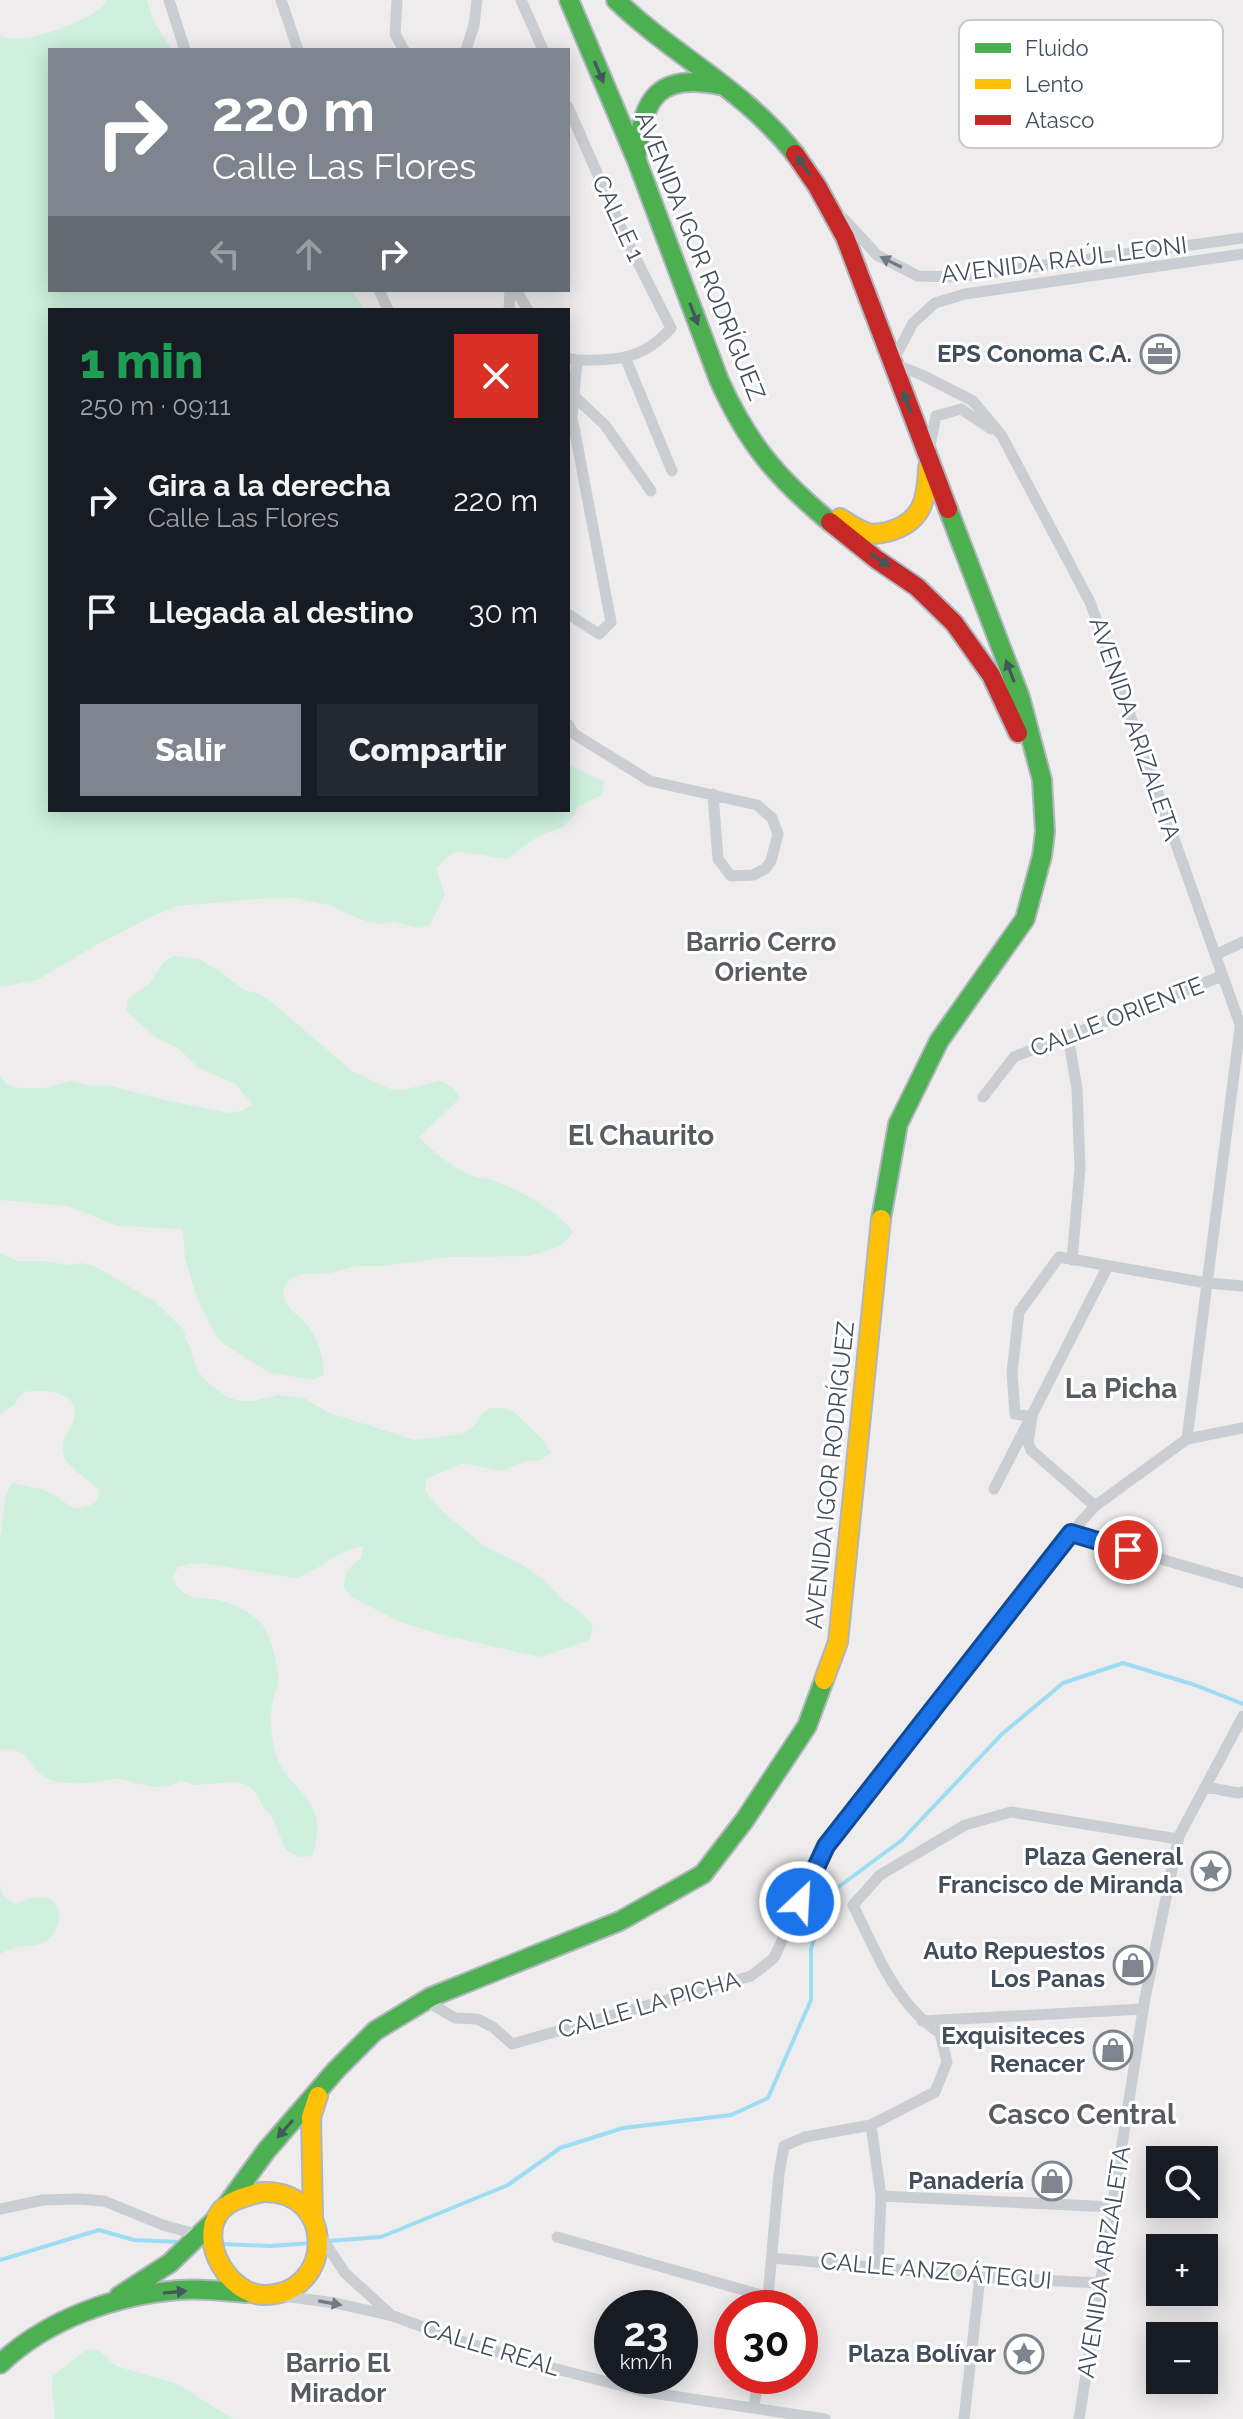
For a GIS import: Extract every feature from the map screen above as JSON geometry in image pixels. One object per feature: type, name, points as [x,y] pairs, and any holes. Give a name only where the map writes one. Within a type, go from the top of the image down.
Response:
[{"type":"highway","name":"AVENIDA IGOR RODRÍGUEZ","points":[[569,0],[637,161],[733,411],[757,449],[790,485],[871,556],[898,571],[924,592],[965,633],[1006,703],[1023,746],[1032,782],[1042,856]]},
{"type":"highway","name":"AVENIDA IGOR RODRÍGUEZ","points":[[211,2232],[266,2151],[336,2070],[375,2031],[431,1997],[620,1921],[703,1874],[744,1821],[807,1726],[838,1642],[863,1409],[877,1239],[898,1124],[939,1041],[1025,919],[1042,856],[1044,808],[1038,760],[1020,697],[845,237],[822,193],[784,139],[755,109],[643,26],[616,0]]},
{"type":"highway","points":[[637,161],[641,121],[653,98],[664,88],[681,81],[700,80],[727,88]]},
{"type":"highway","points":[[790,485],[857,528],[876,534],[903,527],[923,507],[928,492],[928,457]]},
{"type":"highway","name":"AVENIDA IGOR RODRÍGUEZ","points":[[266,2295],[279,2294],[299,2285],[309,2276],[316,2263],[319,2248],[311,2117],[320,2090],[336,2070]]},
{"type":"highway","points":[[99,2308],[170,2263],[262,2192],[280,2192],[304,2206],[316,2224]]},
{"type":"highway","points":[[211,2232],[221,2266],[234,2283],[246,2293],[266,2295]]},
{"type":"highway","points":[[0,2364],[8,2355],[51,2326],[146,2295],[178,2290],[222,2290],[266,2295]]},
{"type":"street","points":[[169,0],[184,48]]},
{"type":"street","points":[[281,0],[297,48]]},
{"type":"street","points":[[397,0],[395,34],[403,48]]},
{"type":"street","points":[[467,48],[477,0]]},
{"type":"street","points":[[521,0],[542,48]]},
{"type":"street","name":"CALLE 1","points":[[570,112],[627,241],[671,328],[657,344],[634,356],[625,357]]},
{"type":"street","name":"AVENIDA RAÚL LEONI","points":[[822,193],[877,255],[918,276],[957,277],[1243,238]]},
{"type":"street","name":"AVENIDA RAÚL LEONI","points":[[892,363],[913,323],[935,303],[965,294],[1243,254]]},
{"type":"street","points":[[570,615],[599,634],[611,622],[572,417],[573,359],[625,357],[672,471]]},
{"type":"street","name":"AVENIDA ARIZALETA","points":[[892,363],[973,401],[1002,436],[1090,602],[1242,1030]]},
{"type":"street","points":[[574,396],[605,425],[651,491]]},
{"type":"street","points":[[928,457],[936,416],[945,412],[961,409],[1002,436]]},
{"type":"street","points":[[570,727],[574,734],[650,781],[713,794],[757,805],[772,818],[778,834],[776,849],[765,869],[753,875],[731,876],[718,859],[713,794]]},
{"type":"street","name":"CALLE ORIENTE","points":[[1215,955],[1243,942]]},
{"type":"street","name":"CALLE ORIENTE","points":[[983,1097],[1014,1057],[1222,976]]},
{"type":"street","points":[[1187,1439],[1242,1030]]},
{"type":"street","points":[[1068,1036],[1077,1089],[1080,1168],[1072,1260]]},
{"type":"street","points":[[1032,1417],[1015,1414],[1012,1372],[1019,1312],[1059,1257],[1207,1283],[1243,1286]]},
{"type":"street","points":[[994,1489],[1108,1266]]},
{"type":"street","points":[[1032,1417],[1028,1442],[1031,1450],[1095,1506]]},
{"type":"street","name":"CALLE LA PICHA","points":[[431,1997],[433,2005],[455,2018],[477,2019],[493,2027],[512,2044],[751,1976],[774,1958],[826,1846],[1095,1506],[1187,1439],[1243,1428]]},
{"type":"street","points":[[1071,1533],[1243,1583]]},
{"type":"street","name":"AVENIDA ARIZALETA","points":[[1079,2419],[1143,2009],[1178,1839],[1243,1716]]},
{"type":"street","points":[[1206,1787],[1241,1793]]},
{"type":"street","points":[[769,2290],[784,2146],[805,2137],[871,2125],[935,2092],[947,2062],[940,2033],[921,2021],[889,1978],[853,1905],[880,1875],[965,1825],[1011,1812],[1178,1839]]},
{"type":"street","points":[[921,2021],[1143,2009]]},
{"type":"street","points":[[871,2125],[881,2196],[878,2266]]},
{"type":"street","points":[[881,2196],[1114,2207]]},
{"type":"street","points":[[0,2209],[43,2200],[104,2201],[163,2225],[211,2232]]},
{"type":"street","points":[[316,2224],[339,2265],[363,2291],[393,2316]]},
{"type":"street","points":[[557,2237],[729,2290]]},
{"type":"street","name":"CALLE ANZOÁTEGUI","points":[[772,2258],[980,2277],[1099,2283]]},
{"type":"street","points":[[964,2419],[980,2277]]},
{"type":"street","points":[[266,2295],[309,2299],[393,2316]]},
{"type":"street","name":"CALLE REAL","points":[[393,2316],[461,2341],[632,2388],[825,2419]]},
{"type":"street","points":[[754,2407],[756,2394]]},
{"type":"green space","points":[[107,0],[147,0],[154,22],[171,48],[48,48],[48,292],[352,292],[364,308],[48,308],[48,812],[570,812],[570,765],[604,782],[602,795],[578,806],[563,827],[540,835],[507,859],[457,851],[445,859],[436,868],[445,895],[430,925],[419,928],[394,922],[369,922],[333,906],[295,898],[178,906],[96,945],[37,980],[0,987],[0,36],[12,39],[50,32],[79,21],[102,7]]},
{"type":"green space","points":[[173,956],[199,959],[244,990],[269,1000],[352,1071],[390,1089],[403,1090],[440,1081],[452,1087],[460,1098],[419,1137],[463,1171],[496,1181],[540,1203],[573,1232],[564,1243],[553,1249],[528,1256],[448,1257],[382,1266],[356,1266],[291,1278],[283,1289],[285,1301],[312,1332],[322,1359],[324,1374],[313,1380],[268,1372],[224,1344],[216,1335],[198,1301],[185,1259],[183,1229],[118,1226],[68,1206],[0,1200],[0,1075],[6,1084],[19,1088],[45,1088],[70,1081],[94,1086],[108,1085],[229,1113],[242,1111],[252,1104],[236,1084],[199,1068],[178,1048],[155,1037],[126,1011],[128,999],[149,984],[163,963]]},
{"type":"green space","points":[[0,1253],[17,1261],[94,1266],[154,1301],[183,1329],[197,1370],[227,1397],[240,1401],[278,1395],[304,1398],[327,1412],[414,1440],[464,1434],[490,1408],[503,1408],[515,1413],[544,1441],[551,1453],[540,1460],[526,1461],[502,1471],[462,1463],[426,1479],[425,1491],[442,1511],[484,1546],[543,1579],[562,1599],[584,1615],[593,1627],[589,1640],[540,1657],[435,1633],[398,1621],[352,1597],[344,1588],[346,1574],[361,1558],[364,1546],[346,1551],[295,1578],[203,1563],[178,1567],[172,1579],[187,1595],[236,1606],[257,1619],[268,1634],[278,1675],[271,1710],[273,1742],[279,1763],[312,1806],[317,1835],[312,1856],[299,1857],[286,1850],[271,1815],[262,1806],[257,1793],[247,1785],[235,1782],[194,1785],[181,1780],[157,1787],[117,1779],[61,1782],[38,1772],[18,1751],[0,1750],[0,1537],[8,1490],[12,1483],[36,1488],[81,1508],[96,1502],[100,1490],[74,1469],[64,1455],[63,1445],[75,1409],[66,1397],[48,1391],[22,1393],[15,1404],[0,1414]]},
{"type":"green space","points":[[0,1885],[3,1895],[14,1904],[39,1897],[53,1902],[59,1920],[46,1942],[16,1947],[0,1954]]},
{"type":"green space","points":[[97,2349],[116,2366],[177,2384],[233,2419],[55,2419],[53,2376],[85,2351]]},
{"type":"waterway","points":[[328,2241],[381,2237],[508,2185],[560,2148],[623,2128],[731,2115],[768,2098],[811,2000],[811,1949],[829,1894],[902,1840],[1002,1734],[1063,1683],[1123,1663],[1195,1685],[1243,1704]]},
{"type":"waterway","points":[[0,2260],[99,2230],[134,2240],[180,2242]]},
{"type":"waterway","points":[[221,2244],[271,2246],[312,2243]]},
{"type":"traffic: fast","points":[[569,0],[637,161],[730,403],[765,458],[794,490],[830,522]]},
{"type":"traffic: fast","points":[[616,0],[731,91],[795,154]]},
{"type":"traffic: fast","points":[[637,154],[644,117],[658,94],[682,83],[719,85]]},
{"type":"traffic: fast","points":[[881,1219],[898,1124],[939,1041],[1025,919],[1042,856],[1045,832],[1042,780],[1020,697],[948,509]]},
{"type":"traffic: fast","points":[[226,2206],[266,2151],[336,2070],[375,2031],[431,1997],[620,1921],[703,1874],[744,1821],[807,1726],[824,1680]]},
{"type":"traffic: fast","points":[[119,2296],[170,2263],[216,2219]]},
{"type":"traffic: fast","points":[[0,2364],[18,2348],[60,2323],[130,2297],[179,2290],[246,2293]]},
{"type":"traffic: slow","points":[[840,518],[871,534],[887,532],[908,523],[924,500],[928,468]]},
{"type":"traffic: slow","points":[[824,1680],[838,1642],[881,1219]]},
{"type":"traffic: slow","points":[[313,2217],[311,2117],[318,2096]]},
{"type":"traffic: slow","points":[[262,2192],[287,2196],[304,2207],[314,2223],[318,2242],[314,2262],[304,2278],[287,2290],[264,2295],[251,2293],[229,2277],[215,2252],[212,2238],[219,2213],[227,2205],[262,2192]]},
{"type":"traffic: jam","points":[[795,154],[845,237],[948,509]]},
{"type":"traffic: jam","points":[[830,522],[917,587],[954,623],[991,675],[1018,733]]},
{"type":"place","name":"EPS Conoma C.A.","points":[[1160,354]]},
{"type":"place","name":"Plaza General Francisco de Miranda","points":[[1211,1871]]},
{"type":"place","name":"Auto Repuestos Los Panas","points":[[1133,1965]]},
{"type":"place","name":"Exquisiteces Renacer","points":[[1113,2050]]},
{"type":"place","name":"Panadería","points":[[1052,2181]]},
{"type":"place","name":"Plaza Bolívar","points":[[1024,2354]]},
{"type":"district","name":"Barrio Cerro Oriente","points":[[761,957]]},
{"type":"district","name":"El Chaurito","points":[[641,1135]]},
{"type":"district","name":"La Picha","points":[[1121,1388]]},
{"type":"district","name":"Casco Central","points":[[1082,2114]]},
{"type":"district","name":"Barrio El Mirador","points":[[338,2378]]},
{"type":"route","points":[[800,1902],[826,1846],[1071,1533],[1128,1550]]}]
